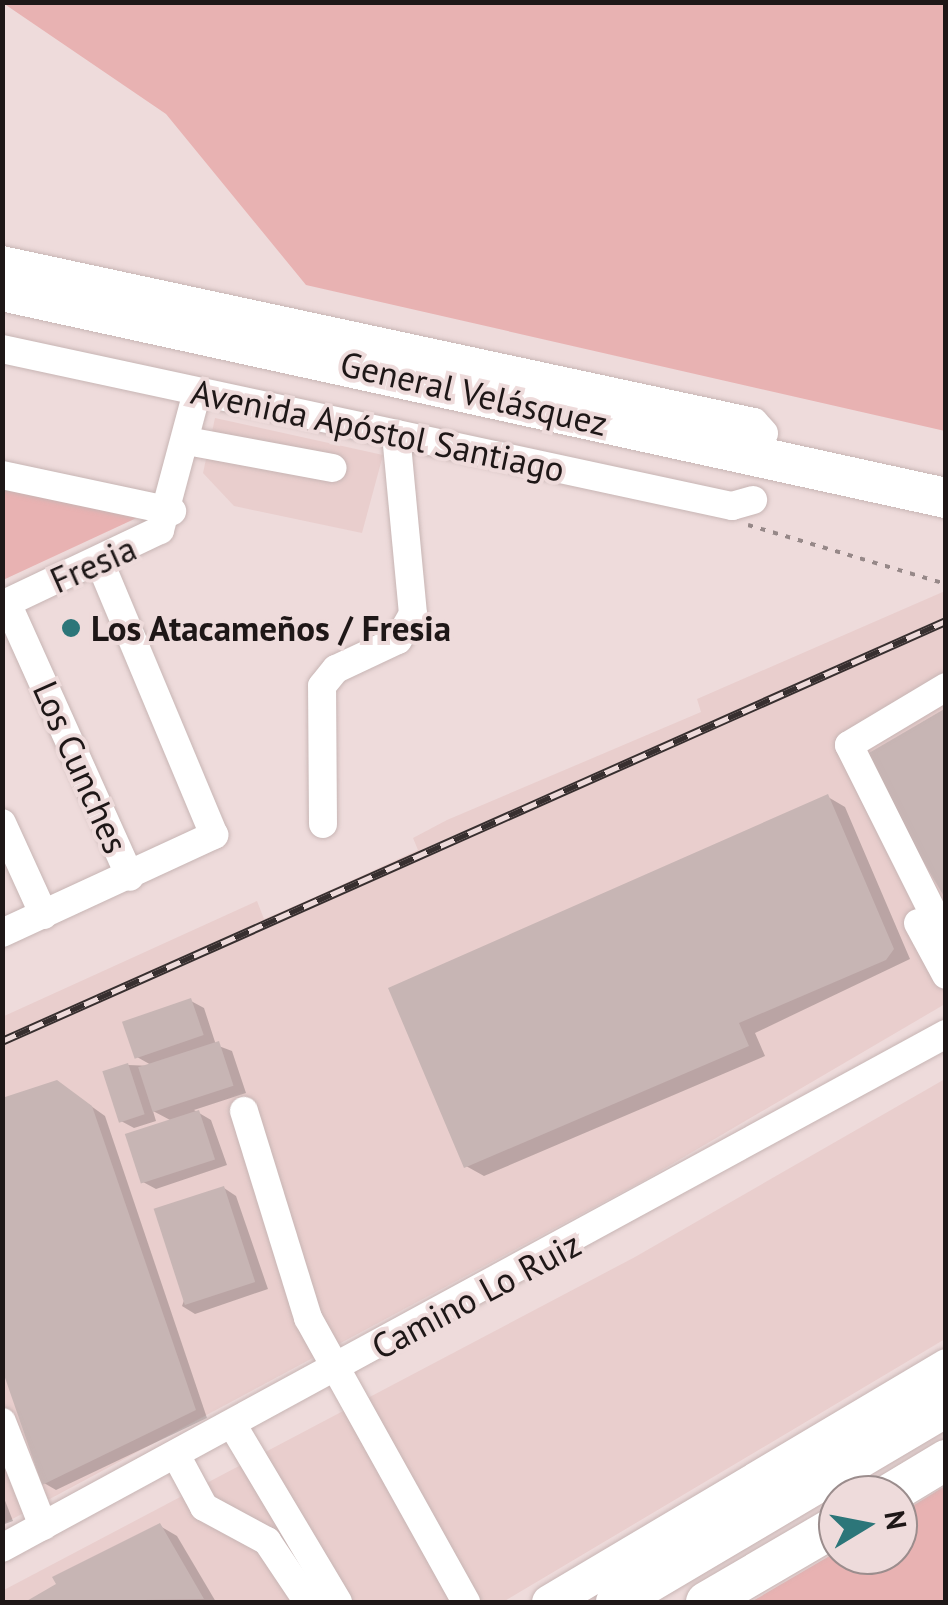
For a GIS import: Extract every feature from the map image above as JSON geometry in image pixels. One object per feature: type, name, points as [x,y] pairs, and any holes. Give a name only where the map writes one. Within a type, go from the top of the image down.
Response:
[{"type":"highway","name":"General Velásquez","points":[[2,291],[946,498]]},
{"type":"highway","name":"General Velásquez","points":[[2,318],[946,524]]},
{"type":"highway","points":[[616,1602],[946,1406]]},
{"type":"highway","points":[[918,1477],[946,1460]]},
{"type":"highway","points":[[706,1602],[818,1537]]},
{"type":"main road","points":[[549,1602],[946,1366]]},
{"type":"street","points":[[2,260],[754,422],[764,433]]},
{"type":"street","name":"Avenida Apóstol Santiago","points":[[2,349],[396,434],[747,503]]},
{"type":"street","name":"Fresia","points":[[5,604],[153,536],[172,511],[197,392]]},
{"type":"street","points":[[322,824],[322,686],[336,669],[398,640],[414,614],[396,434]]},
{"type":"street","points":[[187,441],[333,468]]},
{"type":"street","points":[[2,474],[172,511]]},
{"type":"street","points":[[2,933],[209,842],[216,828],[100,562]]},
{"type":"street","name":"Los Cunches","points":[[5,604],[130,877]]},
{"type":"street","points":[[946,687],[849,745],[946,939]]},
{"type":"street","points":[[840,776],[946,975]]},
{"type":"street","points":[[2,824],[44,915]]},
{"type":"street","name":"Camino Lo Ruiz","points":[[2,1548],[336,1370],[946,1034]]},
{"type":"street","points":[[244,1111],[308,1318],[466,1602]]},
{"type":"street","points":[[2,1422],[43,1526]]},
{"type":"street","points":[[232,1424],[338,1602]]},
{"type":"street","points":[[176,1455],[204,1507],[267,1542],[308,1602]]},
{"type":"path","points":[[747,503],[762,536],[946,584]]},
{"type":"shaded area","points":[[3,3],[945,3],[945,431],[306,285],[166,114]]},
{"type":"shaded area","points":[[215,418],[383,455],[362,533],[234,506],[203,473]]},
{"type":"shaded area","points":[[3,485],[143,515],[3,580]]},
{"type":"shaded area","points":[[945,591],[945,1004],[643,1181],[3,1524],[2,1017],[257,901],[264,919],[313,898],[418,850],[413,838],[447,820],[701,712],[697,699]]},
{"type":"shaded area","points":[[945,1079],[945,1339],[503,1602],[3,1602],[2,1591],[635,1257]]},
{"type":"shaded area","points":[[945,1486],[945,1602],[751,1602],[818,1563],[818,1575],[918,1575],[918,1503]]},
{"type":"building","points":[[946,708],[946,900],[862,757]]},
{"type":"building","points":[[828,794],[894,949],[886,960],[739,1023],[749,1046],[464,1168],[388,988]]},
{"type":"building","points":[[191,998],[204,1035],[135,1059],[122,1022]]},
{"type":"building","points":[[219,1041],[234,1086],[153,1112],[138,1067]]},
{"type":"building","points":[[128,1063],[145,1114],[119,1123],[102,1071]]},
{"type":"building","points":[[57,1080],[92,1106],[196,1410],[42,1485],[2,1369],[2,1098]]},
{"type":"building","points":[[199,1110],[215,1159],[141,1184],[125,1134]]},
{"type":"building","points":[[224,1186],[255,1282],[185,1305],[154,1209]]},
{"type":"building","points":[[160,1523],[204,1599],[25,1602],[56,1584],[52,1577]]},
{"type":"railway","points":[[2,1041],[946,621]]},
{"type":"place","name":"Los Atacameños / Fresia","points":[[71,628]]}]
